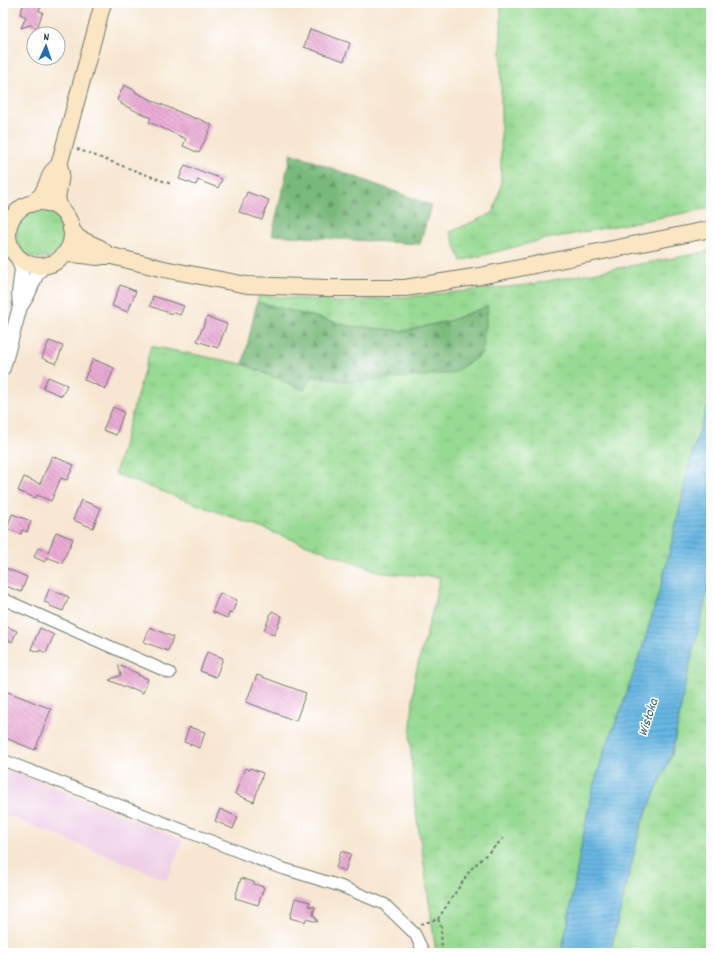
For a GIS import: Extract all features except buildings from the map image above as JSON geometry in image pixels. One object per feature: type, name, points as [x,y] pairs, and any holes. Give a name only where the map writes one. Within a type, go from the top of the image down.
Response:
[{"type":"main road","points":[[60,210],[58,199],[60,174],[59,165],[103,3]]},
{"type":"main road","points":[[32,204],[42,196],[52,172],[59,165]]},
{"type":"main road","points":[[40,202],[55,206],[60,210],[69,222],[71,229],[70,243],[63,255],[58,260],[45,265],[31,265],[17,256],[6,238],[12,218],[10,214],[24,207],[40,202]]},
{"type":"main road","points":[[71,229],[78,238],[100,248],[108,255]]},
{"type":"main road","points":[[63,255],[74,254],[98,257],[108,255],[164,269],[247,285],[326,288],[405,288],[480,276],[711,229]]},
{"type":"street","points":[[17,256],[22,269],[19,293],[20,307]]},
{"type":"street","points":[[3,368],[20,307],[27,296],[37,273],[45,265]]},
{"type":"street","points":[[3,599],[170,673]]},
{"type":"street","points":[[3,760],[278,867],[340,886],[384,904],[415,934],[424,953]]},
{"type":"path","points":[[64,145],[171,184]]},
{"type":"path","points":[[409,928],[438,919],[471,869],[506,836]]},
{"type":"path","points":[[438,919],[441,927],[442,953]]},
{"type":"shaded area","points":[[3,767],[183,840],[167,880],[3,814]]},
{"type":"green space","points":[[501,3],[711,3],[711,208],[541,240],[461,261],[450,232],[493,213],[501,186]]},
{"type":"green space","points":[[291,153],[431,205],[420,244],[272,235]]},
{"type":"green space","points":[[40,210],[49,212],[57,217],[62,225],[64,234],[62,243],[57,251],[49,256],[40,258],[31,256],[23,251],[18,243],[16,234],[18,225],[23,217],[31,212]]},
{"type":"green space","points":[[711,251],[711,396],[690,460],[662,582],[643,646],[620,712],[606,746],[591,795],[561,953],[436,953],[415,807],[410,738],[415,675],[440,577],[383,573],[115,474],[151,346],[243,364],[304,390],[312,376],[353,382],[488,306],[448,321],[404,331],[350,326],[257,302],[259,295],[340,302],[406,297],[526,285]]},
{"type":"green space","points":[[257,302],[350,326],[404,331],[448,321],[488,306],[482,354],[453,373],[353,382],[312,376],[304,390],[243,364]]},
{"type":"green space","points":[[711,576],[711,953],[610,953],[641,825],[672,754],[686,681]]},
{"type":"water","name":"Wisłoka","points":[[711,396],[711,576],[686,681],[672,754],[641,825],[610,953],[561,953],[591,795],[606,746],[620,712],[643,646],[662,582],[690,460]]}]
